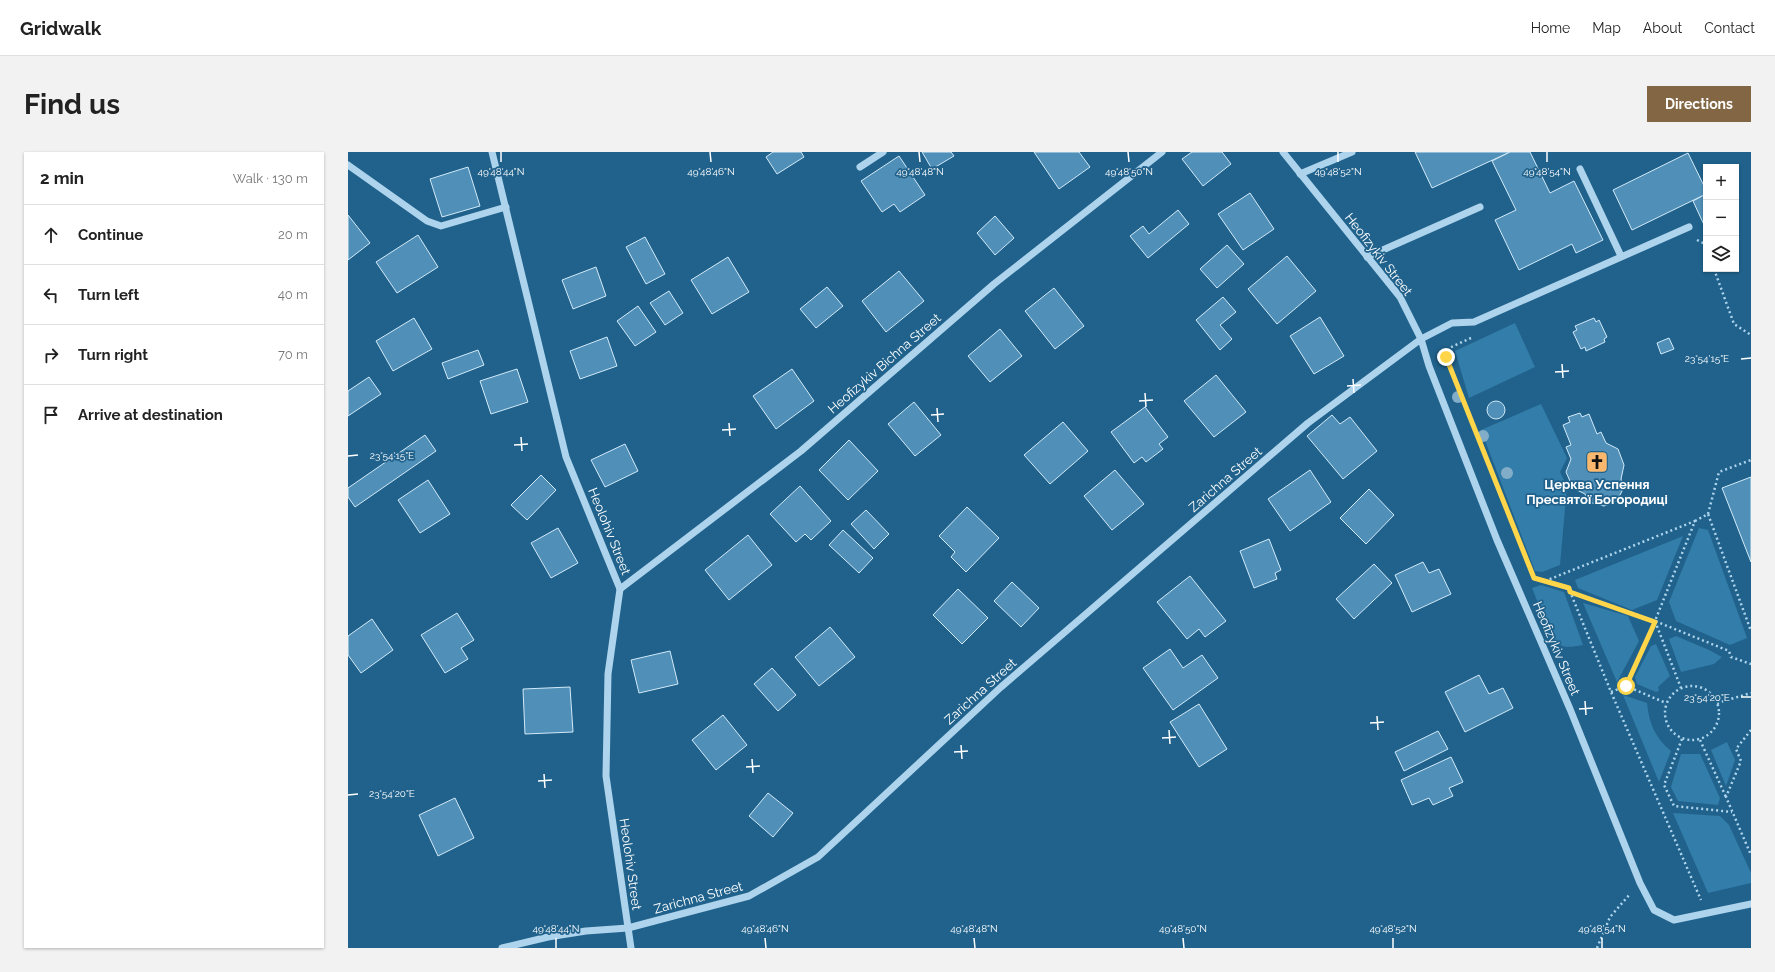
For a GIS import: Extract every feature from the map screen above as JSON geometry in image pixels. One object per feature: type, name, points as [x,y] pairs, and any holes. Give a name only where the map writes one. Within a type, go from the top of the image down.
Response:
[{"type":"street","name":"Heolohiv Street","points":[[492,152],[566,457],[620,589],[608,674],[606,776],[631,948]]},
{"type":"street","points":[[860,167],[883,152]]},
{"type":"street","name":"Heofizykiv Bichna Street","points":[[620,589],[801,451],[994,284],[1162,152]]},
{"type":"street","name":"Heofizykiv Street","points":[[1283,152],[1400,297],[1421,339],[1429,366],[1497,540],[1570,709],[1640,883],[1654,910],[1674,920],[1751,904]]},
{"type":"street","points":[[1300,174],[1352,152]]},
{"type":"street","points":[[348,165],[427,221],[441,226],[506,207]]},
{"type":"street","points":[[1580,169],[1621,256]]},
{"type":"street","points":[[1367,257],[1480,207]]},
{"type":"street","name":"Zarichna Street","points":[[502,948],[548,937],[586,931],[628,928],[749,896],[818,857],[1001,687],[1278,449],[1308,424],[1421,339],[1452,323],[1474,322],[1689,227]]},
{"type":"path","points":[[1690,241],[1696,239],[1703,243]]},
{"type":"path","points":[[1715,272],[1734,324],[1751,335]]},
{"type":"path","points":[[1446,357],[1534,578],[1569,588],[1611,692],[1707,913]]},
{"type":"path","points":[[1751,460],[1719,472],[1708,514],[1751,631]]},
{"type":"path","points":[[1544,581],[1695,522],[1708,514]]},
{"type":"path","points":[[1611,692],[1626,686],[1655,622],[1695,522]]},
{"type":"path","points":[[1570,592],[1655,622],[1728,651],[1731,657],[1751,664]]},
{"type":"path","points":[[1655,622],[1681,688]]},
{"type":"path","points":[[1626,686],[1666,703]]},
{"type":"path","points":[[1690,686],[1706,690],[1713,696],[1717,703],[1719,711],[1716,725],[1712,731],[1700,740],[1688,741],[1682,739],[1670,731],[1666,724],[1664,710],[1666,703],[1675,692],[1681,688],[1690,686]]},
{"type":"path","points":[[1717,703],[1751,693]]},
{"type":"path","points":[[1726,797],[1741,761],[1736,749],[1751,730]]},
{"type":"path","points":[[1682,739],[1664,785],[1674,806],[1732,812]]},
{"type":"path","points":[[1700,740],[1751,855]]},
{"type":"path","points":[[1598,948],[1610,916],[1640,883]]},
{"type":"shaded area","points":[[1515,323],[1535,367],[1469,398],[1455,351]]},
{"type":"shaded area","points":[[1541,404],[1567,458],[1560,472],[1567,486],[1560,565],[1542,572],[1535,571],[1481,430]]},
{"type":"shaded area","points":[[1699,528],[1708,530],[1747,638],[1730,645],[1676,621],[1669,602]]},
{"type":"shaded area","points":[[1683,536],[1657,600],[1632,610],[1578,588],[1575,580]]},
{"type":"shaded area","points":[[1541,585],[1564,592],[1583,645],[1566,647],[1556,642],[1552,638],[1532,588]]},
{"type":"shaded area","points":[[1583,603],[1628,616],[1639,641],[1617,682]]},
{"type":"shaded area","points":[[1676,636],[1722,657],[1714,664],[1681,672],[1669,639]]},
{"type":"shaded area","points":[[1656,644],[1670,676],[1658,687],[1659,691],[1656,692],[1637,684],[1635,677],[1651,646]]},
{"type":"shaded area","points":[[1623,695],[1647,703],[1649,717],[1654,730],[1665,746],[1671,751],[1659,782]]},
{"type":"shaded area","points":[[1727,742],[1735,760],[1726,786],[1711,750]]},
{"type":"shaded area","points":[[1681,754],[1700,754],[1720,798],[1718,805],[1678,801],[1671,787]]},
{"type":"shaded area","points":[[1673,813],[1720,816],[1729,825],[1751,873],[1751,883],[1708,893]]},
{"type":"building","points":[[773,152],[801,152],[804,157],[777,174],[766,157]]},
{"type":"building","points":[[922,152],[951,152],[954,156],[932,169]]},
{"type":"building","points":[[1034,152],[1079,152],[1090,167],[1059,189]]},
{"type":"building","points":[[1192,152],[1222,152],[1231,164],[1203,186],[1182,159]]},
{"type":"building","points":[[1415,152],[1510,152],[1432,188]]},
{"type":"building","points":[[1510,152],[1530,152],[1550,193],[1574,181],[1603,240],[1576,253],[1572,244],[1519,270],[1495,220],[1516,210],[1492,161]]},
{"type":"building","points":[[1688,153],[1703,184],[1703,195],[1632,230],[1613,190]]},
{"type":"building","points":[[899,156],[925,195],[900,212],[894,204],[882,212],[861,181]]},
{"type":"building","points":[[468,167],[480,206],[442,217],[430,179]]},
{"type":"building","points":[[1250,193],[1274,229],[1243,250],[1218,214]]},
{"type":"building","points":[[1703,196],[1703,223],[1693,201]]},
{"type":"building","points":[[1178,210],[1189,224],[1148,258],[1130,236],[1143,226],[1149,234]]},
{"type":"building","points":[[348,215],[370,243],[348,260]]},
{"type":"building","points":[[995,216],[1014,238],[995,255],[977,233]]},
{"type":"building","points":[[418,235],[438,267],[397,293],[376,262]]},
{"type":"building","points":[[645,237],[665,274],[646,284],[626,247]]},
{"type":"building","points":[[1227,245],[1244,264],[1217,288],[1200,269]]},
{"type":"building","points":[[1287,256],[1316,291],[1277,324],[1248,289]]},
{"type":"building","points":[[728,257],[749,292],[712,314],[691,280]]},
{"type":"building","points":[[596,267],[606,296],[573,309],[562,280]]},
{"type":"building","points":[[899,271],[924,301],[886,332],[862,301]]},
{"type":"building","points":[[827,287],[843,306],[816,328],[800,309]]},
{"type":"building","points":[[1054,288],[1084,326],[1055,349],[1025,311]]},
{"type":"building","points":[[669,291],[683,313],[665,325],[650,303]]},
{"type":"building","points":[[1223,297],[1236,312],[1220,325],[1232,339],[1220,350],[1196,320]]},
{"type":"building","points":[[638,306],[656,332],[635,346],[617,321]]},
{"type":"building","points":[[1320,317],[1344,356],[1314,374],[1290,336]]},
{"type":"building","points":[[414,318],[432,349],[393,371],[376,341]]},
{"type":"building","points":[[1594,318],[1596,322],[1599,320],[1607,337],[1604,339],[1605,342],[1586,351],[1585,347],[1581,349],[1573,332],[1577,330],[1575,326]]},
{"type":"building","points":[[1000,329],[1022,356],[990,382],[968,356]]},
{"type":"building","points":[[607,337],[617,366],[580,379],[570,351]]},
{"type":"building","points":[[1669,338],[1674,349],[1661,354],[1657,343]]},
{"type":"building","points":[[478,350],[484,365],[448,379],[442,363]]},
{"type":"building","points":[[517,369],[528,402],[491,414],[480,381]]},
{"type":"building","points":[[792,369],[814,401],[776,429],[753,396]]},
{"type":"building","points":[[1216,375],[1246,412],[1214,437],[1184,401]]},
{"type":"building","points":[[369,377],[381,394],[348,416],[348,391]]},
{"type":"building","points":[[1496,401],[1502,404],[1505,410],[1502,416],[1496,419],[1490,416],[1487,410],[1490,404]]},
{"type":"building","points":[[914,402],[941,435],[915,456],[888,424]]},
{"type":"building","points":[[1145,407],[1168,437],[1159,444],[1163,449],[1146,462],[1142,457],[1134,463],[1111,432]]},
{"type":"building","name":"Церква Успення Пресвятої Богородиці","points":[[1580,413],[1582,417],[1589,414],[1597,434],[1601,432],[1606,443],[1618,449],[1624,465],[1621,479],[1624,487],[1617,501],[1604,506],[1588,502],[1585,494],[1573,488],[1566,472],[1571,459],[1566,447],[1571,445],[1563,425],[1570,422],[1568,417]]},
{"type":"building","points":[[1332,415],[1340,424],[1350,417],[1377,451],[1343,479],[1307,436]]},
{"type":"building","points":[[1063,422],[1088,451],[1050,484],[1024,455]]},
{"type":"building","points":[[425,435],[436,451],[355,507],[348,497],[348,488]]},
{"type":"building","points":[[849,440],[878,471],[848,500],[819,470]]},
{"type":"building","points":[[625,444],[638,471],[605,487],[591,460]]},
{"type":"building","points":[[1115,470],[1144,504],[1112,530],[1084,496]]},
{"type":"building","points":[[1310,470],[1331,502],[1290,531],[1268,499]]},
{"type":"building","points":[[541,475],[556,490],[527,520],[511,505]]},
{"type":"building","points":[[1751,477],[1751,562],[1722,488]]},
{"type":"building","points":[[428,480],[450,514],[420,533],[398,500]]},
{"type":"building","points":[[800,486],[831,521],[811,540],[805,534],[796,542],[770,514]]},
{"type":"building","points":[[1369,489],[1394,515],[1366,544],[1340,518]]},
{"type":"building","points":[[967,507],[999,538],[966,572],[951,557],[955,552],[939,536]]},
{"type":"building","points":[[866,510],[889,534],[874,549],[851,524]]},
{"type":"building","points":[[558,528],[578,563],[551,578],[531,543]]},
{"type":"building","points":[[843,530],[873,558],[859,573],[829,545]]},
{"type":"building","points":[[748,535],[772,565],[729,600],[705,570]]},
{"type":"building","points":[[1269,539],[1281,570],[1275,573],[1277,579],[1254,588],[1240,551]]},
{"type":"building","points":[[1423,562],[1429,573],[1439,569],[1451,594],[1412,612],[1395,575]]},
{"type":"building","points":[[1374,564],[1392,583],[1354,619],[1336,599]]},
{"type":"building","points":[[1190,576],[1226,621],[1205,637],[1199,629],[1187,639],[1157,602]]},
{"type":"building","points":[[1012,582],[1039,608],[1021,627],[994,601]]},
{"type":"building","points":[[958,589],[988,618],[962,644],[933,615]]},
{"type":"building","points":[[457,613],[474,640],[461,648],[468,659],[445,673],[421,635]]},
{"type":"building","points":[[372,619],[393,650],[361,673],[348,655],[348,636]]},
{"type":"building","points":[[830,627],[855,657],[819,686],[795,657]]},
{"type":"building","points":[[1170,649],[1183,668],[1202,655],[1218,678],[1173,710],[1143,668]]},
{"type":"building","points":[[670,651],[678,684],[639,693],[631,660]]},
{"type":"building","points":[[772,668],[796,695],[778,711],[754,684]]},
{"type":"building","points":[[1479,675],[1489,694],[1503,688],[1513,708],[1465,732],[1445,692]]},
{"type":"building","points":[[570,687],[573,732],[525,734],[523,689]]},
{"type":"building","points":[[1199,704],[1227,749],[1199,767],[1170,722]]},
{"type":"building","points":[[723,715],[747,745],[716,770],[692,740]]},
{"type":"building","points":[[1438,731],[1448,749],[1404,771],[1395,752]]},
{"type":"building","points":[[1451,757],[1463,782],[1449,788],[1453,796],[1433,805],[1429,798],[1412,805],[1401,780]]},
{"type":"building","points":[[768,793],[793,813],[773,837],[749,816]]},
{"type":"building","points":[[455,798],[474,838],[438,856],[419,815]]},
{"type":"place","name":"Церква Успення Пресвятої Богородиці","points":[[1597,462]]},
{"type":"route","points":[[1446,357],[1534,578],[1569,588],[1570,592],[1655,622],[1626,686]]}]
